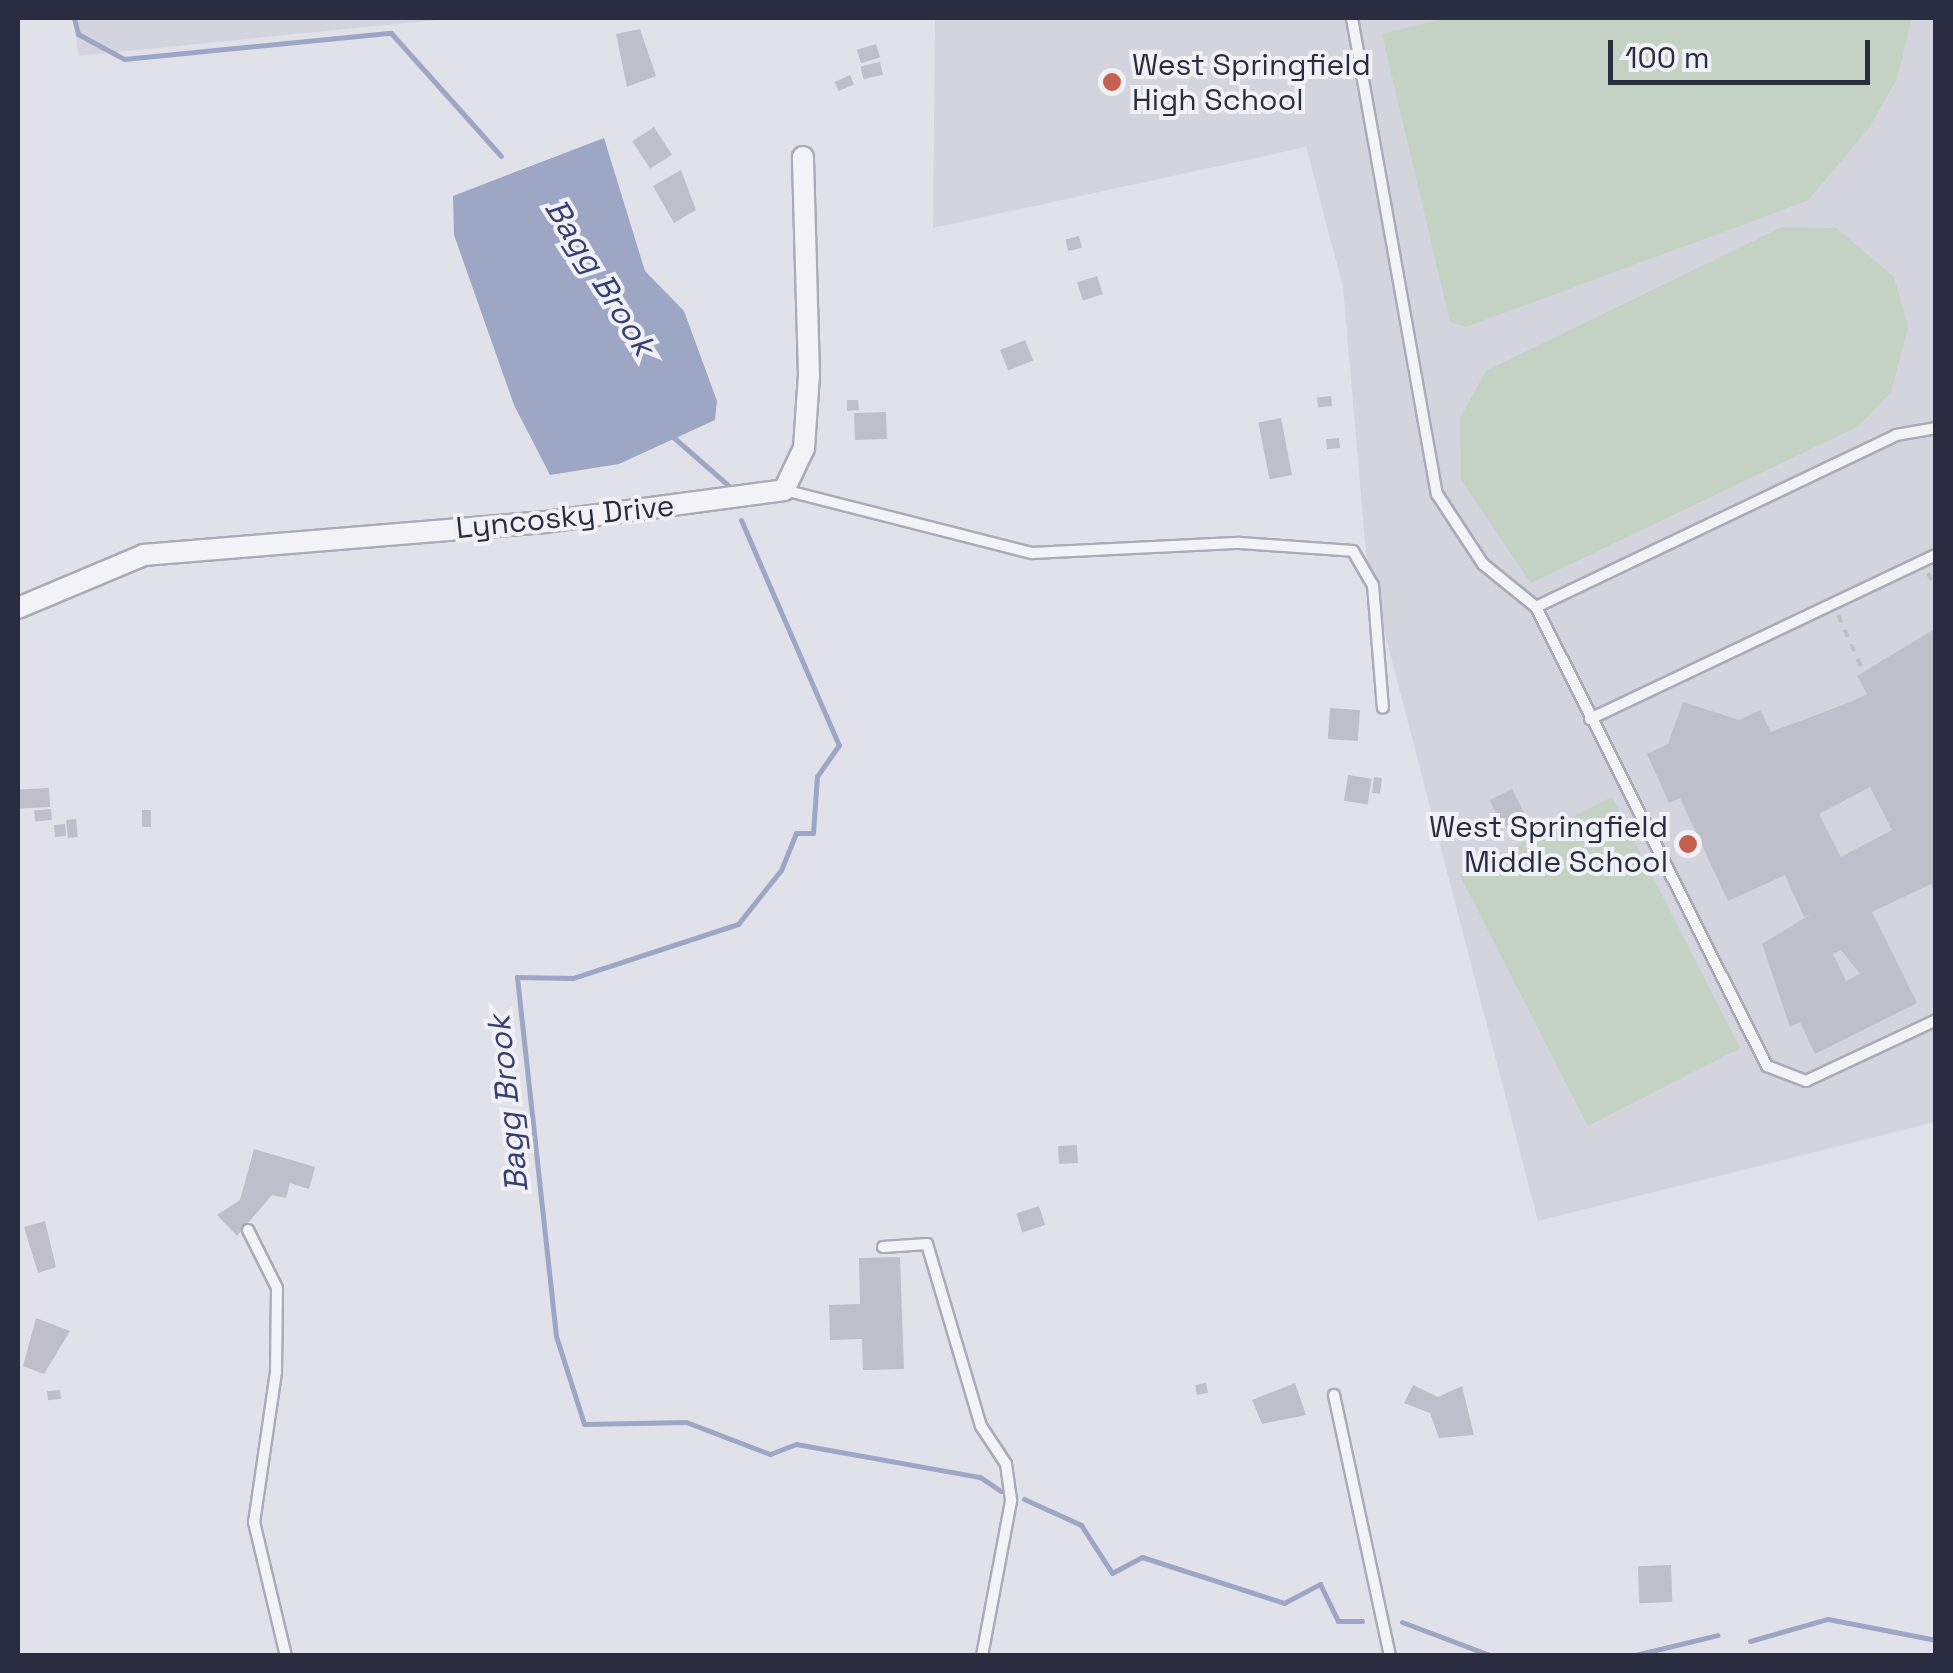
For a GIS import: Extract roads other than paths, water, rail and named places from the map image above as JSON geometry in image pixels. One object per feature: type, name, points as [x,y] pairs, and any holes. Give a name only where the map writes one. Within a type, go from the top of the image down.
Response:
[{"type":"street","points":[[784,490],[804,448],[809,375],[803,157]]},
{"type":"street","name":"Lyncosky Drive","points":[[18,608],[144,555],[546,522],[784,490]]},
{"type":"lane","points":[[1352,18],[1408,304],[1427,464],[1467,543],[1536,607],[1772,1072],[1806,1081],[1936,1020]]},
{"type":"lane","points":[[1536,607],[1863,450],[1936,428]]},
{"type":"lane","points":[[784,490],[1032,553],[1240,543],[1353,551],[1373,584],[1383,708]]},
{"type":"lane","points":[[1590,720],[1936,556]]},
{"type":"lane","points":[[248,1230],[277,1288],[276,1372],[254,1522],[286,1656]]},
{"type":"lane","points":[[883,1247],[927,1244],[981,1426],[1006,1464],[1010,1501],[982,1656]]},
{"type":"lane","points":[[1334,1396],[1390,1656]]},
{"type":"water","points":[[604,138],[645,271],[684,311],[717,401],[715,420],[619,464],[550,475],[514,405],[454,235],[453,196]]},
{"type":"waterway","name":"Bagg Brook","points":[[74,18],[78,34],[124,59],[391,33],[501,156]]},
{"type":"waterway","points":[[672,436],[729,486]]},
{"type":"waterway","name":"Bagg Brook","points":[[741,520],[839,745],[817,776],[813,833],[796,833],[781,870],[738,924],[573,978],[517,977],[556,1336],[584,1424],[686,1422],[770,1454],[796,1444],[980,1477],[1001,1491]]},
{"type":"waterway","name":"Bagg Brook","points":[[1024,1499],[1081,1525],[1112,1573],[1142,1557],[1284,1603],[1320,1584],[1338,1621],[1362,1621]]},
{"type":"waterway","name":"Bagg Brook","points":[[1750,1641],[1828,1619],[1936,1640]]},
{"type":"waterway","name":"Bagg Brook","points":[[1402,1622],[1492,1656]]},
{"type":"waterway","name":"Bagg Brook","points":[[1631,1656],[1718,1635]]},
{"type":"place","name":"West Springfield High School","points":[[1112,82]]},
{"type":"place","name":"West Springfield Middle School","points":[[1688,844]]}]
